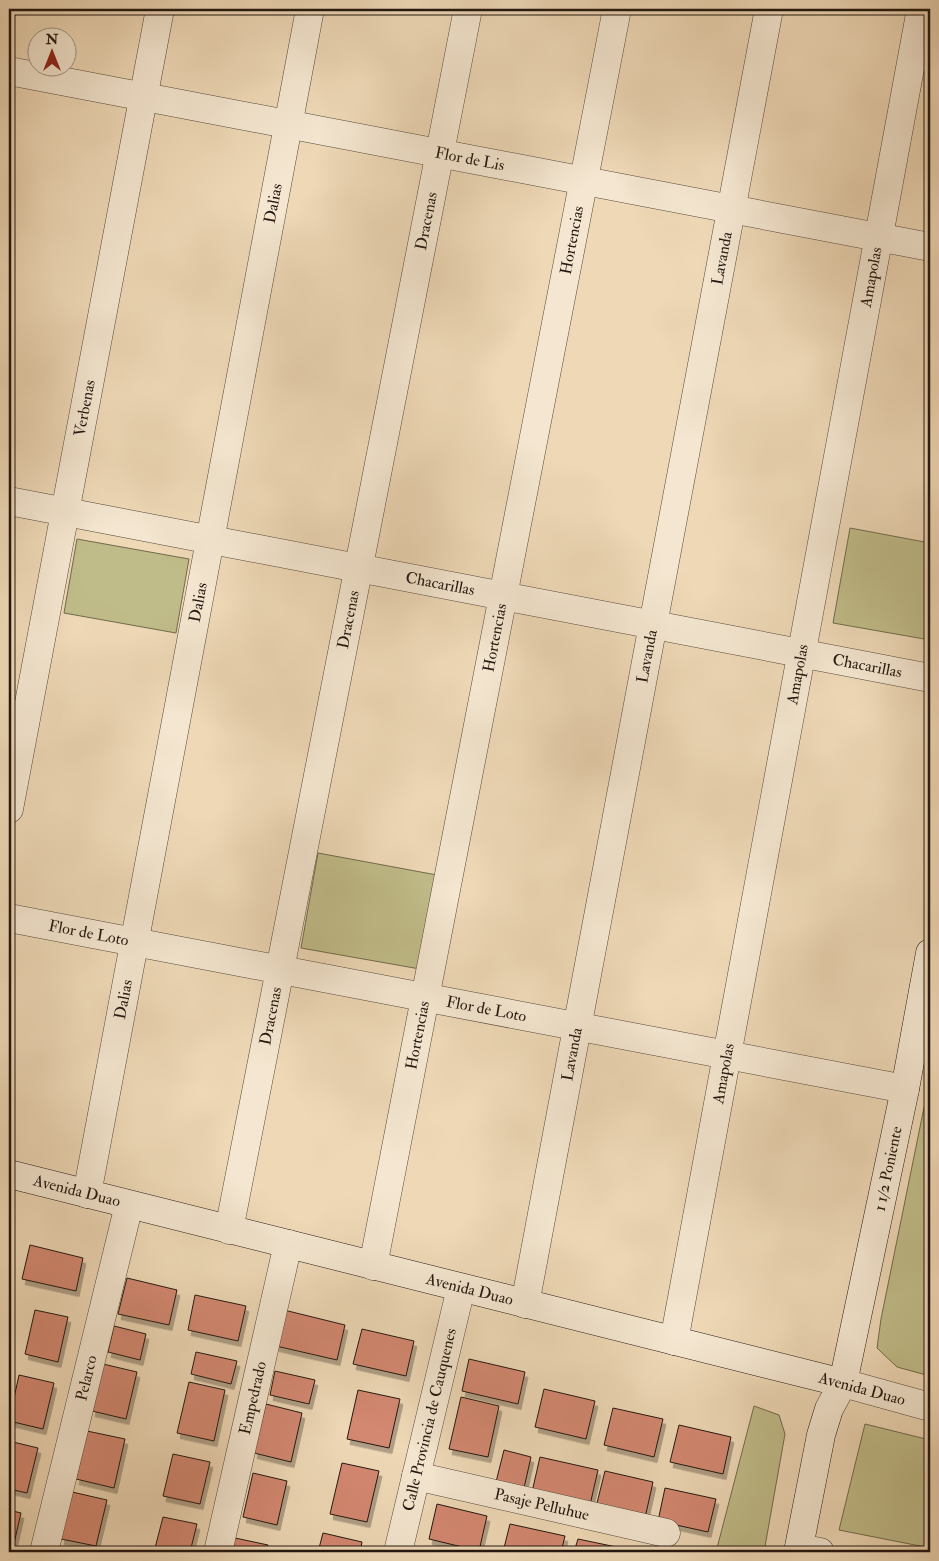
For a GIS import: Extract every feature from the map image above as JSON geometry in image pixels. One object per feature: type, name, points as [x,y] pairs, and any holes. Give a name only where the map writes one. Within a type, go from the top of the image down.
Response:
[{"type":"street","name":"Verbenas","points":[[9,809],[160,9]]},
{"type":"street","name":"Dalias","points":[[87,1194],[310,9]]},
{"type":"street","name":"Dracenas","points":[[229,1230],[468,9]]},
{"type":"street","name":"Hortencias","points":[[373,1266],[617,9]]},
{"type":"street","name":"Lavanda","points":[[526,1304],[769,9]]},
{"type":"street","name":"Amapolas","points":[[674,1341],[921,9]]},
{"type":"street","name":"Flor de Lis","points":[[9,71],[930,247]]},
{"type":"street","name":"Chacarillas","points":[[9,501],[930,678]]},
{"type":"street","name":"Flor de Loto","points":[[9,918],[905,1089]]},
{"type":"street","name":"1 1/2 Poniente","points":[[806,1551],[821,1435],[829,1408],[843,1383],[905,1089],[921,1053],[930,953]]},
{"type":"street","name":"Avenida Duao","points":[[9,1174],[843,1383],[930,1407]]},
{"type":"street","name":"Pelarco","points":[[44,1552],[129,1204]]},
{"type":"street","name":"Empedrado","points":[[218,1552],[288,1244]]},
{"type":"street","name":"Calle Provincia de Cauquenes","points":[[398,1552],[461,1288]]},
{"type":"street","name":"Pasaje Pelluhue","points":[[416,1476],[666,1533]]},
{"type":"shaded area","points":[[850,528],[930,543],[930,640],[833,623]]},
{"type":"shaded area","points":[[77,539],[189,559],[176,633],[64,613]]},
{"type":"shaded area","points":[[318,853],[437,875],[420,969],[301,948]]},
{"type":"shaded area","points":[[930,1078],[930,1376],[897,1367],[877,1348],[881,1319]]},
{"type":"shaded area","points":[[754,1406],[779,1415],[785,1434],[764,1552],[716,1552]]},
{"type":"shaded area","points":[[865,1424],[930,1440],[930,1548],[839,1530]]},
{"type":"building","points":[[30,1245],[83,1258],[76,1291],[22,1279]]},
{"type":"building","points":[[127,1278],[177,1290],[169,1325],[118,1314]]},
{"type":"building","points":[[195,1295],[246,1306],[238,1341],[188,1330]]},
{"type":"building","points":[[35,1310],[68,1317],[58,1362],[25,1354]]},
{"type":"building","points":[[284,1310],[345,1325],[337,1360],[276,1346]]},
{"type":"building","points":[[114,1326],[146,1334],[140,1360],[108,1352]]},
{"type":"building","points":[[362,1329],[414,1341],[406,1376],[353,1364]]},
{"type":"building","points":[[196,1352],[237,1361],[231,1384],[191,1374]]},
{"type":"building","points":[[469,1359],[525,1372],[518,1404],[462,1391]]},
{"type":"building","points":[[103,1364],[137,1372],[126,1419],[92,1411]]},
{"type":"building","points":[[275,1371],[315,1380],[309,1404],[270,1395]]},
{"type":"building","points":[[19,1375],[54,1383],[43,1429],[9,1421]]},
{"type":"building","points":[[189,1382],[225,1390],[214,1441],[177,1433]]},
{"type":"building","points":[[544,1389],[595,1401],[586,1439],[535,1427]]},
{"type":"building","points":[[358,1390],[400,1399],[389,1448],[347,1439]]},
{"type":"building","points":[[461,1397],[499,1406],[488,1457],[449,1449]]},
{"type":"building","points":[[266,1404],[302,1413],[291,1462],[254,1453]]},
{"type":"building","points":[[613,1408],[663,1419],[654,1457],[604,1445]]},
{"type":"building","points":[[679,1425],[731,1437],[723,1474],[670,1462]]},
{"type":"building","points":[[87,1431],[125,1439],[114,1488],[76,1479]]},
{"type":"building","points":[[9,1441],[38,1448],[27,1493],[9,1489]]},
{"type":"building","points":[[504,1450],[531,1457],[524,1488],[496,1482]]},
{"type":"building","points":[[173,1454],[210,1462],[200,1504],[163,1496]]},
{"type":"building","points":[[540,1457],[598,1470],[590,1505],[532,1492]]},
{"type":"building","points":[[342,1463],[379,1471],[367,1522],[330,1514]]},
{"type":"building","points":[[605,1471],[653,1482],[645,1518],[596,1507]]},
{"type":"building","points":[[253,1473],[287,1481],[277,1525],[243,1517]]},
{"type":"building","points":[[665,1488],[716,1499],[708,1532],[658,1521]]},
{"type":"building","points":[[72,1492],[107,1500],[96,1546],[61,1539]]},
{"type":"building","points":[[437,1504],[487,1516],[479,1551],[429,1539]]},
{"type":"building","points":[[9,1510],[21,1513],[12,1552],[9,1552]]},
{"type":"building","points":[[163,1517],[197,1524],[190,1552],[154,1552]]},
{"type":"building","points":[[510,1524],[565,1536],[561,1552],[503,1552]]},
{"type":"building","points":[[323,1533],[362,1542],[360,1552],[318,1552]]},
{"type":"building","points":[[235,1538],[268,1545],[267,1552],[231,1552]]},
{"type":"building","points":[[578,1539],[626,1549],[625,1552],[574,1552]]}]
